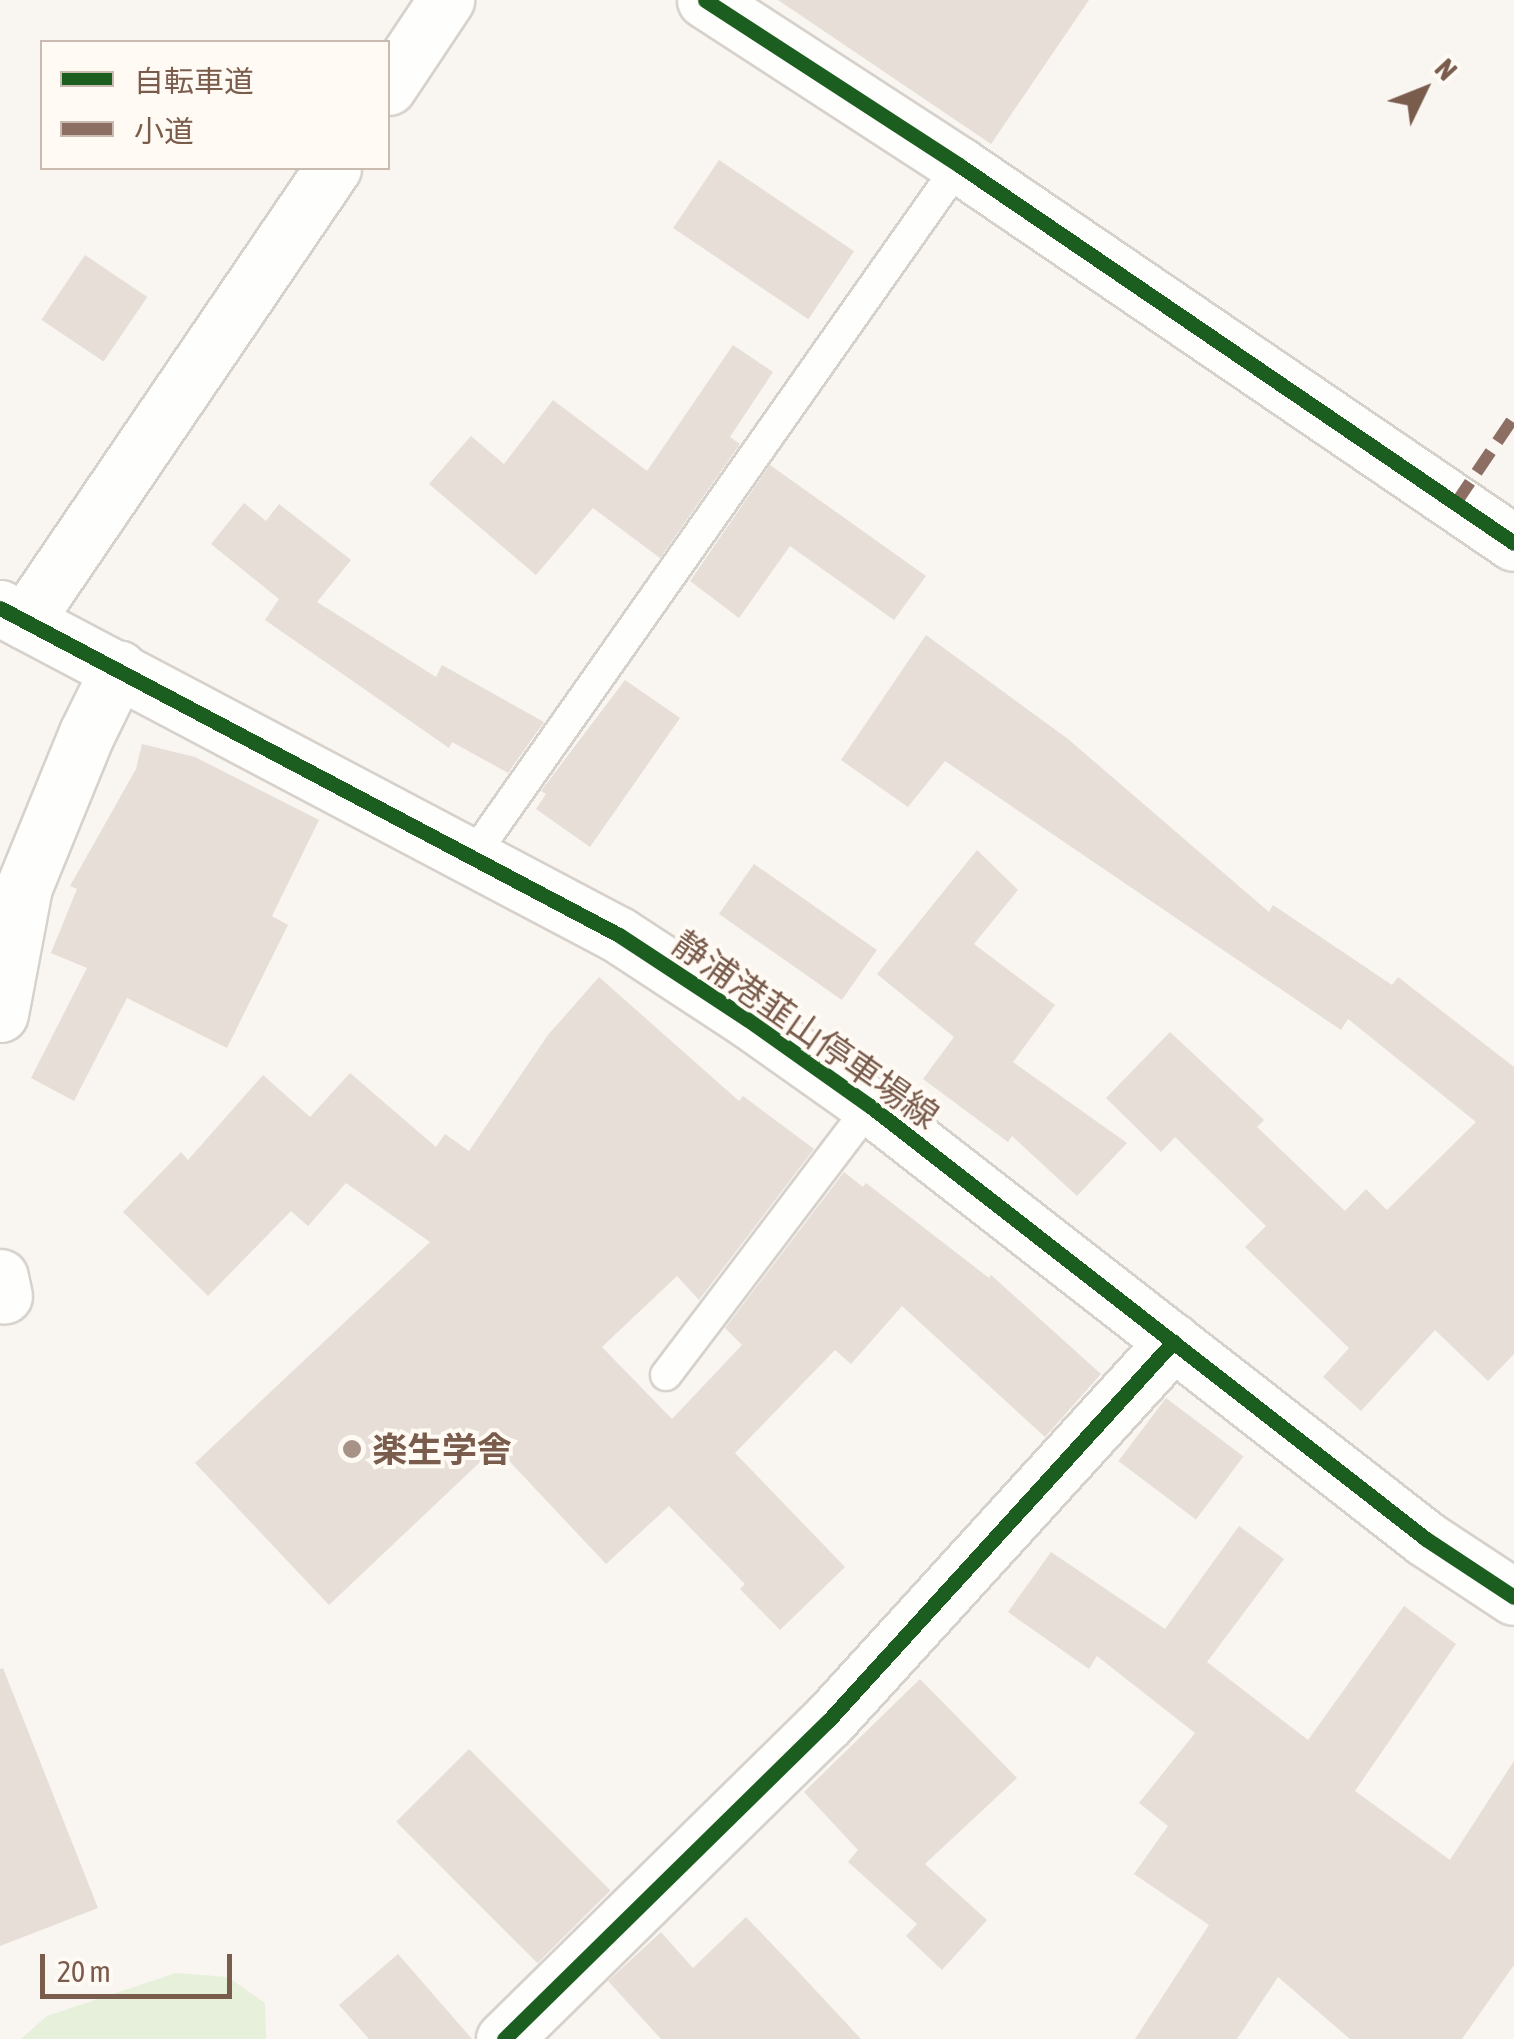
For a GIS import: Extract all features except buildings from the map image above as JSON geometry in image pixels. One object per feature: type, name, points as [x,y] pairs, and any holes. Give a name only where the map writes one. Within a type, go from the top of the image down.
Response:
[{"type":"street","points":[[390,84],[446,0]]},
{"type":"street","points":[[705,0],[959,165],[1514,543]]},
{"type":"street","points":[[12,614],[332,170]]},
{"type":"street","name":"静浦港韮山停車場線","points":[[12,614],[618,935],[748,1018],[870,1106],[1426,1538],[1514,1597]]},
{"type":"street","points":[[0,1014],[24,887],[87,732],[119,668]]},
{"type":"street","points":[[523,2033],[828,1721],[1173,1342]]},
{"type":"lane","points":[[472,857],[959,165]]},
{"type":"lane","points":[[666,1374],[870,1106]]},
{"type":"green space","points":[[176,1973],[228,1977],[265,2003],[266,2039],[21,2039],[47,2016]]},
{"type":"marked path","points":[[1456,503],[1514,417]]},
{"type":"cycle path","points":[[705,0],[959,165],[1514,543]]},
{"type":"cycle path","points":[[0,608],[619,935],[870,1106],[1426,1539],[1514,1597]]},
{"type":"cycle path","points":[[504,2039],[828,1721],[1173,1342]]},
{"type":"place","name":"楽生学舎","points":[[352,1449]]}]
